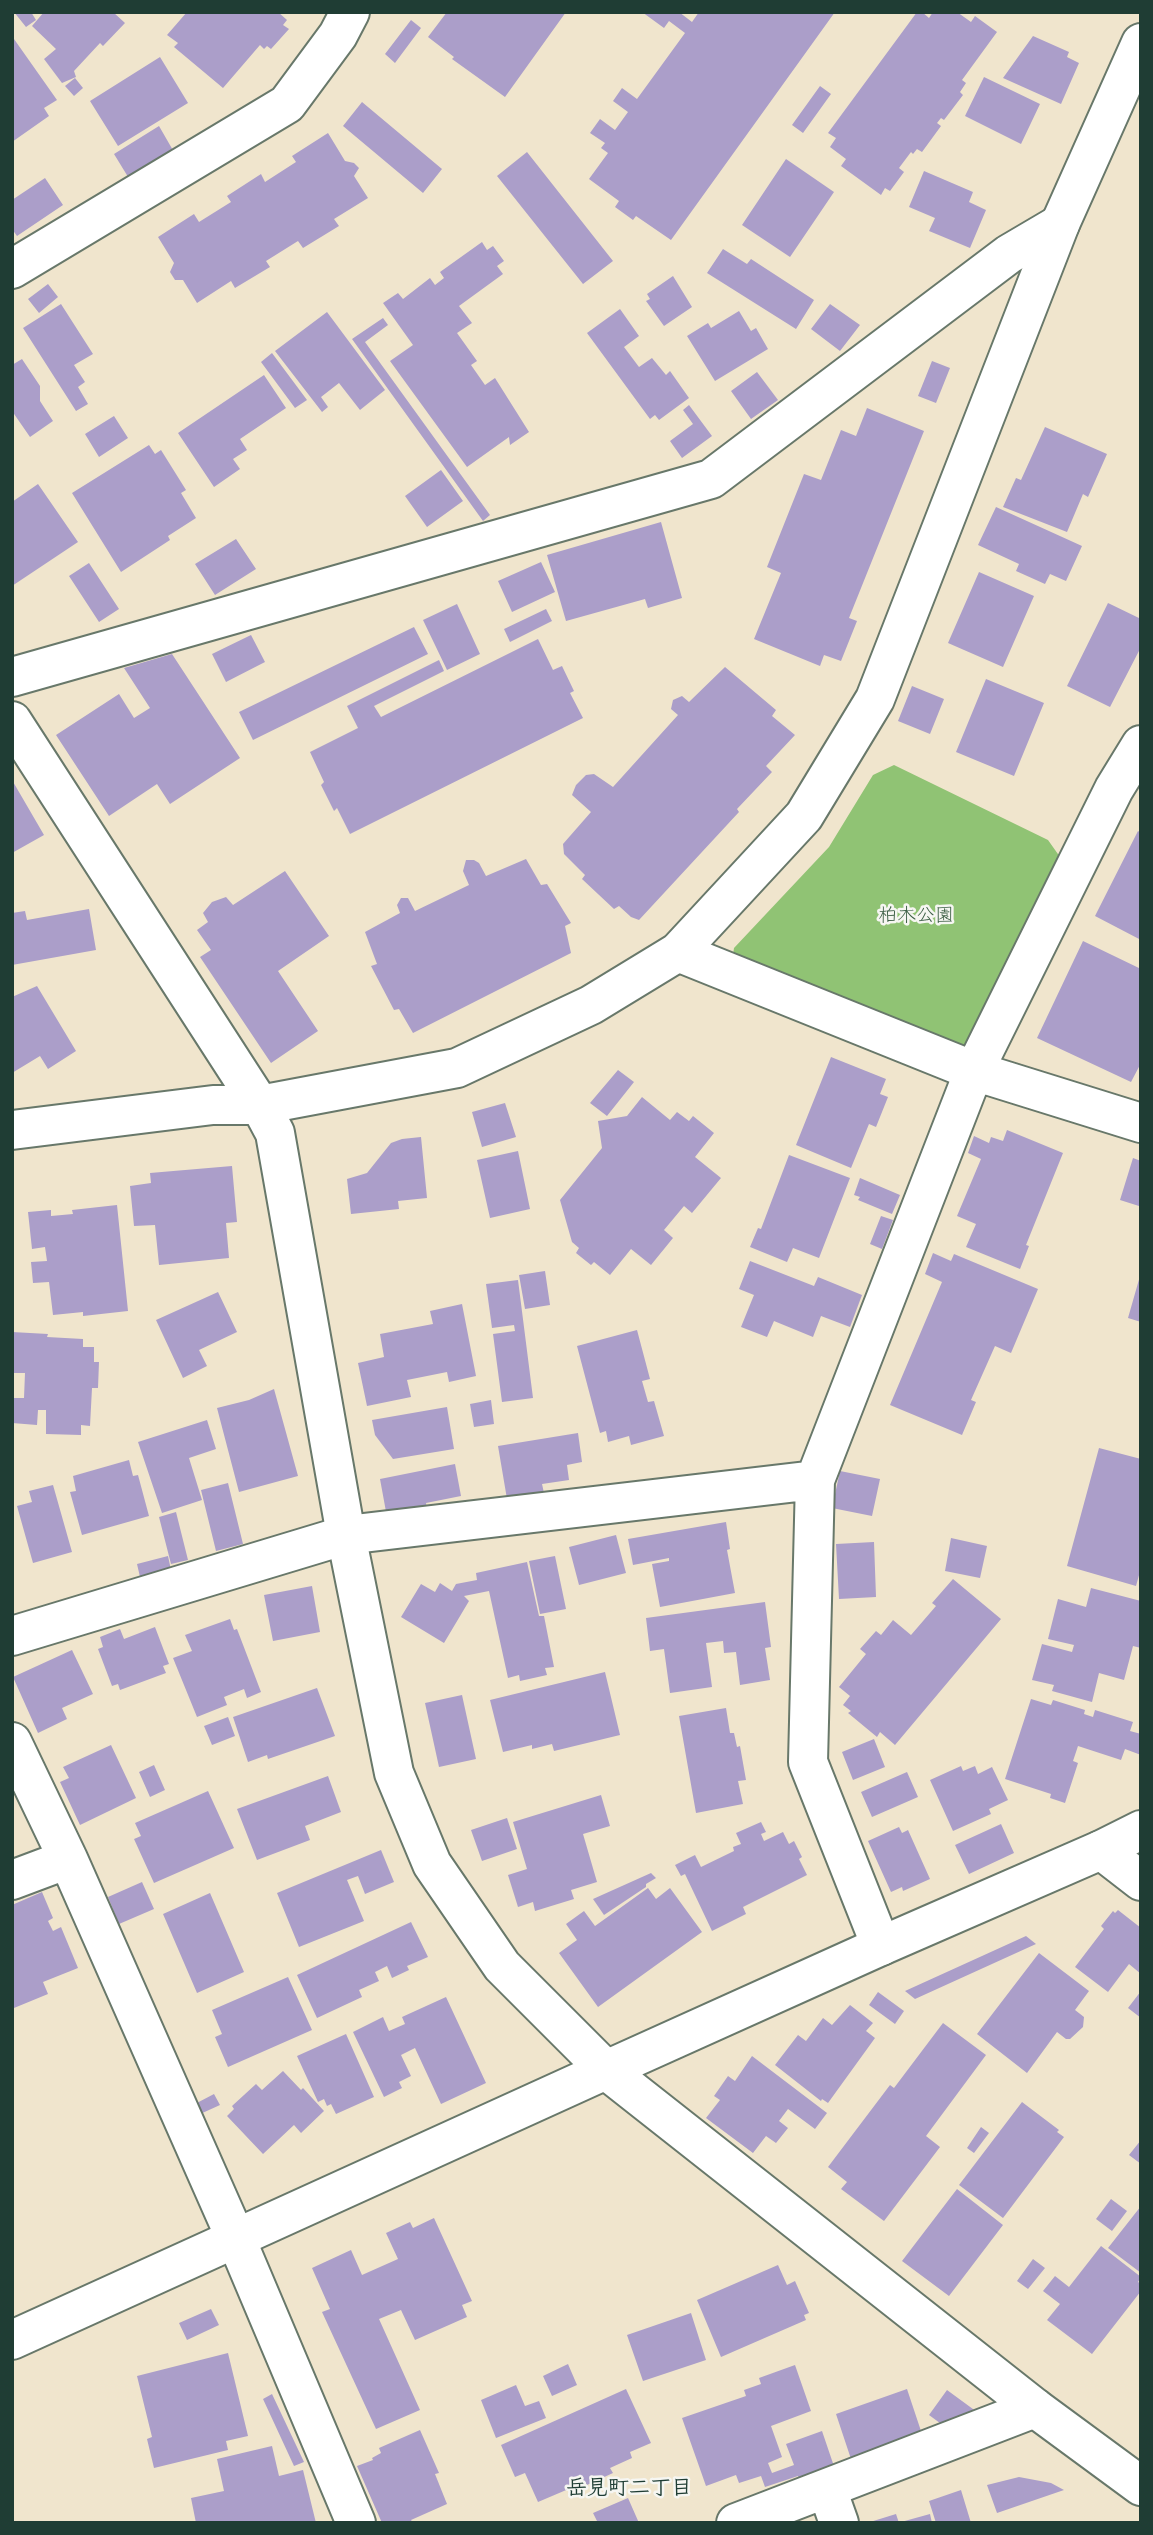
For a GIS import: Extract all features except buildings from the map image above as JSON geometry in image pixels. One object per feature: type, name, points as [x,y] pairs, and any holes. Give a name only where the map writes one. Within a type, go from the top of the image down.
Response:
[{"type":"street","points":[[12,269],[287,104],[338,35],[350,12]]},
{"type":"street","points":[[12,1130],[213,1105],[260,1105],[457,1068],[591,1005],[678,953],[804,816],[875,699],[1060,224],[1141,43]]},
{"type":"street","points":[[12,677],[711,479],[1010,254],[1060,224]]},
{"type":"street","points":[[12,721],[260,1105],[275,1133],[346,1535],[394,1773],[432,1864],[502,1966],[606,2070],[1035,2408],[1141,2486]]},
{"type":"street","points":[[881,1946],[808,1762],[815,1480],[974,1072],[1114,789],[1141,745]]},
{"type":"street","points":[[678,953],[974,1072],[1141,1123]]},
{"type":"street","points":[[12,1636],[346,1535],[815,1480]]},
{"type":"street","points":[[12,1742],[68,1860],[236,2239],[356,2523]]},
{"type":"street","points":[[12,2340],[1141,1830]]},
{"type":"street","points":[[1101,1850],[1141,1881]]},
{"type":"street","points":[[12,1880],[68,1860]]},
{"type":"street","points":[[736,2523],[833,2506],[1035,2408]]},
{"type":"green space","name":"柏木公園","points":[[894,765],[1048,840],[1065,864],[976,1044],[950,1052],[731,968],[734,948],[829,847],[873,775]]},
{"type":"district","name":"岳見町二丁目","points":[[629,2488]]}]
